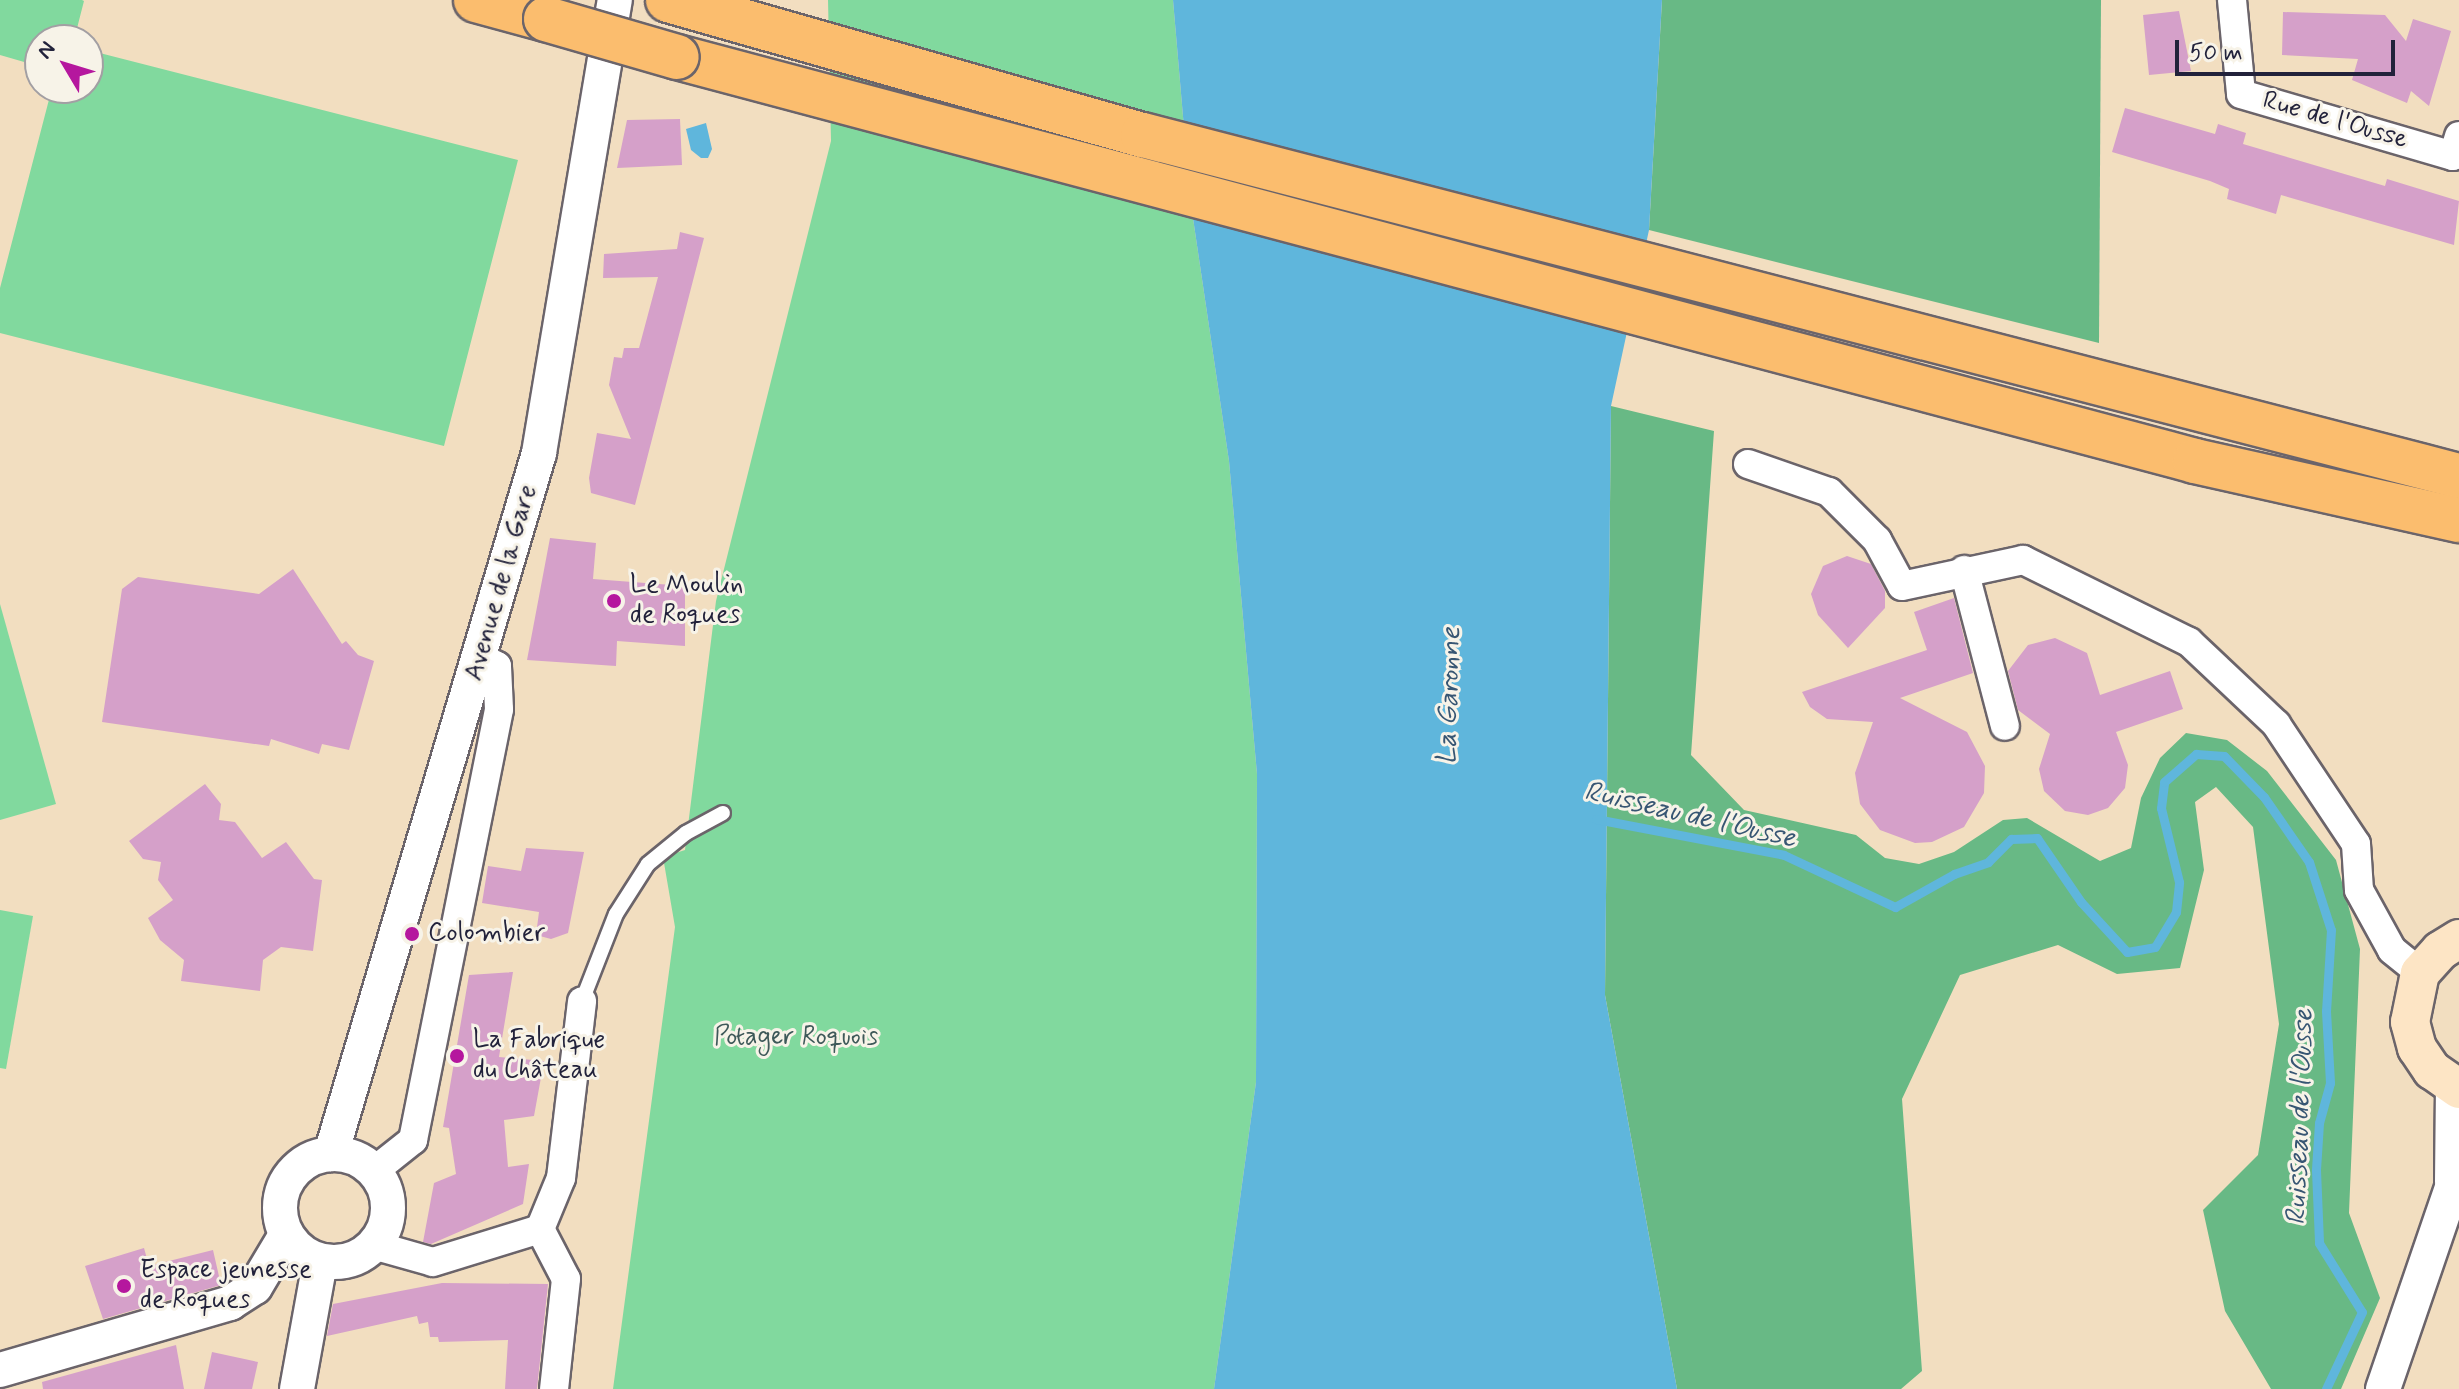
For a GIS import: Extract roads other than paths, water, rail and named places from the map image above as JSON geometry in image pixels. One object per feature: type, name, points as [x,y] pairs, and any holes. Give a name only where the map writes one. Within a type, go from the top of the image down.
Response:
[{"type":"highway","points":[[476,0],[1136,182],[2195,461],[2459,520]]},
{"type":"highway","points":[[678,2],[1143,135],[2205,407],[2459,476]]},
{"type":"main road","points":[[2456,1088],[2432,1070],[2417,1048],[2410,1022],[2420,973],[2440,951],[2459,939]]},
{"type":"street","name":"Avenue de la Gare","points":[[331,1154],[481,658],[539,453],[615,0]]},
{"type":"street","name":"Rue de l'Ousse","points":[[2232,0],[2241,94],[2453,156],[2459,136]]},
{"type":"street","points":[[1748,464],[1829,492],[1877,540],[1902,586],[1964,570],[2023,560],[2189,642],[2276,724],[2356,844],[2359,890],[2392,950],[2420,973]]},
{"type":"street","points":[[1964,570],[2005,726]]},
{"type":"street","points":[[374,1171],[413,1140],[499,709],[497,666],[481,658]]},
{"type":"street","points":[[554,1389],[566,1279],[540,1229],[561,1178],[582,1001]]},
{"type":"street","points":[[2383,1389],[2456,1174],[2456,1088]]},
{"type":"street","points":[[331,1154],[350,1155],[374,1171],[385,1187],[388,1207],[386,1226],[373,1245],[342,1264],[320,1262],[296,1249],[286,1235],[279,1206],[292,1173],[312,1158],[331,1154]]},
{"type":"street","points":[[373,1245],[433,1262],[540,1229]]},
{"type":"street","points":[[0,1370],[230,1303],[255,1287],[286,1235]]},
{"type":"street","points":[[297,1389],[320,1262]]},
{"type":"lane","points":[[582,1001],[616,914],[648,864],[686,833],[723,813]]},
{"type":"water","name":"La Garonne","points":[[1173,0],[1662,0],[1649,230],[1611,406],[1605,995],[1677,1389],[1214,1389],[1256,1082],[1257,774],[1229,461],[1190,198]]},
{"type":"water","points":[[706,123],[712,149],[708,158],[701,158],[691,150],[686,129]]},
{"type":"waterway","name":"Ruisseau de l'Ousse","points":[[1596,819],[1784,855],[1895,907],[1954,874],[1988,862],[2011,839],[2037,838],[2081,902],[2127,952],[2155,947],[2176,912],[2179,882],[2161,808],[2164,782],[2196,754],[2224,756],[2264,797],[2309,862],[2331,930],[2326,1011],[2330,1083],[2319,1123],[2316,1170],[2319,1243],[2362,1312],[2326,1389]]},
{"type":"place","name":"Le Moulin de Roques","points":[[614,601]]},
{"type":"place","name":"Colombier","points":[[412,934]]},
{"type":"place","name":"La Fabrique du Château","points":[[457,1056]]},
{"type":"place","name":"Espace jeunesse de Roques","points":[[124,1286]]},
{"type":"park label","name":"Potager Roquois","points":[[796,1038]]}]
